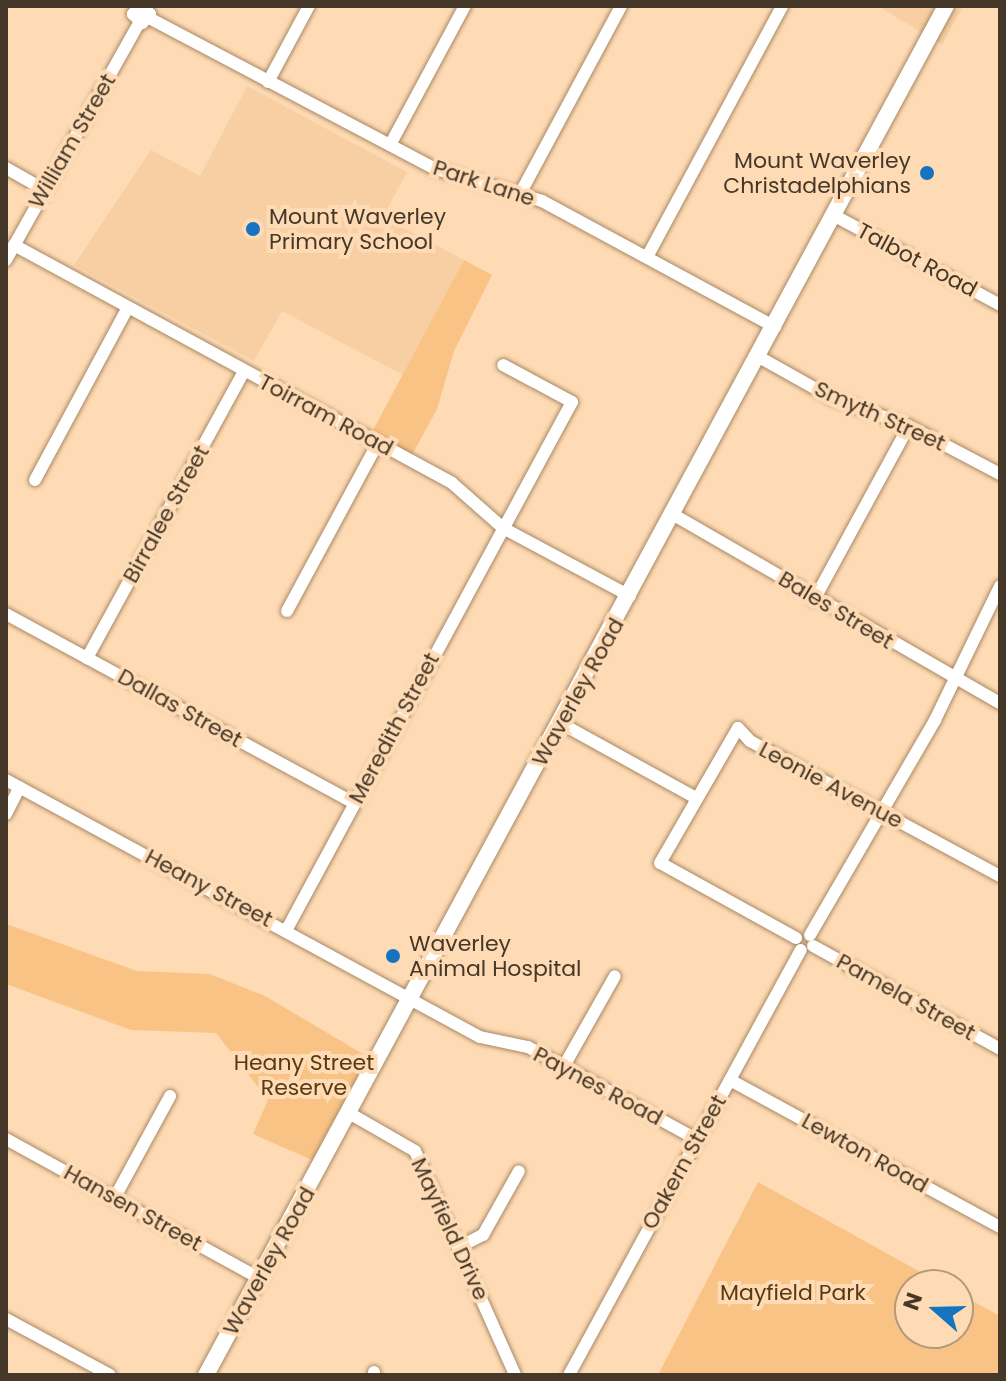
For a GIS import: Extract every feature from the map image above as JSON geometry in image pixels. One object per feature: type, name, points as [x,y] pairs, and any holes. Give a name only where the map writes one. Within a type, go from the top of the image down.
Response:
[{"type":"main road","name":"Waverley Road","points":[[206,1375],[674,515],[946,6]]},
{"type":"street","points":[[268,82],[309,6]]},
{"type":"street","points":[[390,145],[465,6]]},
{"type":"street","points":[[521,192],[621,6]]},
{"type":"street","points":[[647,257],[782,6]]},
{"type":"street","name":"Park Lane","points":[[140,10],[268,82],[436,169],[521,192],[775,327]]},
{"type":"street","name":"William Street","points":[[6,260],[140,10]]},
{"type":"street","points":[[6,168],[43,189]]},
{"type":"street","name":"Talbot Road","points":[[835,216],[1000,305]]},
{"type":"street","name":"Toirram Road","points":[[14,245],[452,483],[503,528],[630,596]]},
{"type":"street","points":[[35,480],[128,307]]},
{"type":"street","name":"Smyth Street","points":[[759,357],[832,398],[909,426],[1000,474]]},
{"type":"street","name":"Meredith Street","points":[[287,929],[572,402],[503,365]]},
{"type":"street","name":"Birralee Street","points":[[87,658],[244,371]]},
{"type":"street","points":[[814,600],[909,426]]},
{"type":"street","points":[[287,611],[378,443]]},
{"type":"street","name":"Bales Street","points":[[674,515],[814,600],[1000,703]]},
{"type":"street","name":"Oakern Street","points":[[569,1375],[805,942],[879,810],[935,720],[1000,586]]},
{"type":"street","name":"Dallas Street","points":[[6,614],[354,803]]},
{"type":"street","points":[[560,723],[696,798]]},
{"type":"street","name":"Leonie Avenue","points":[[696,798],[738,728],[750,741],[1000,876]]},
{"type":"street","name":"Heany Street","points":[[6,780],[287,929],[410,1000]]},
{"type":"street","points":[[6,814],[20,787]]},
{"type":"street","name":"Pamela Street","points":[[696,798],[660,863],[1000,1049]]},
{"type":"street","points":[[564,1066],[615,976]]},
{"type":"street","name":"Paynes Road","points":[[410,1000],[480,1037],[528,1047],[696,1139]]},
{"type":"street","name":"Lewton Road","points":[[730,1080],[1000,1227]]},
{"type":"street","points":[[115,1197],[170,1096]]},
{"type":"street","name":"Mayfield Drive","points":[[349,1113],[415,1151],[461,1246],[515,1375]]},
{"type":"street","name":"Hansen Street","points":[[6,1139],[259,1278]]},
{"type":"street","points":[[461,1246],[483,1235],[519,1171]]},
{"type":"street","points":[[6,1319],[110,1375]]},
{"type":"shaded area","points":[[878,6],[963,6],[942,45]]},
{"type":"shaded area","name":"Mount Waverley Primary School","points":[[247,86],[407,172],[383,217],[464,260],[403,375],[282,311],[254,361],[74,265],[151,150],[200,176]]},
{"type":"green space","points":[[464,260],[492,275],[454,351],[437,409],[412,455],[372,432]]},
{"type":"green space","name":"Heany Street Reserve","points":[[6,924],[137,971],[210,974],[265,996],[368,1057],[312,1160],[253,1134],[268,1100],[216,1033],[131,1030],[6,984]]},
{"type":"green space","name":"Mayfield Park","points":[[758,1182],[915,1269],[894,1269],[894,1349],[974,1349],[974,1302],[1000,1316],[1000,1375],[658,1375]]},
{"type":"place","name":"Mount Waverley Christadelphians","points":[[927,173]]},
{"type":"place","name":"Mount Waverley Primary School","points":[[253,229]]},
{"type":"place","name":"Waverley Animal Hospital","points":[[393,956]]}]
